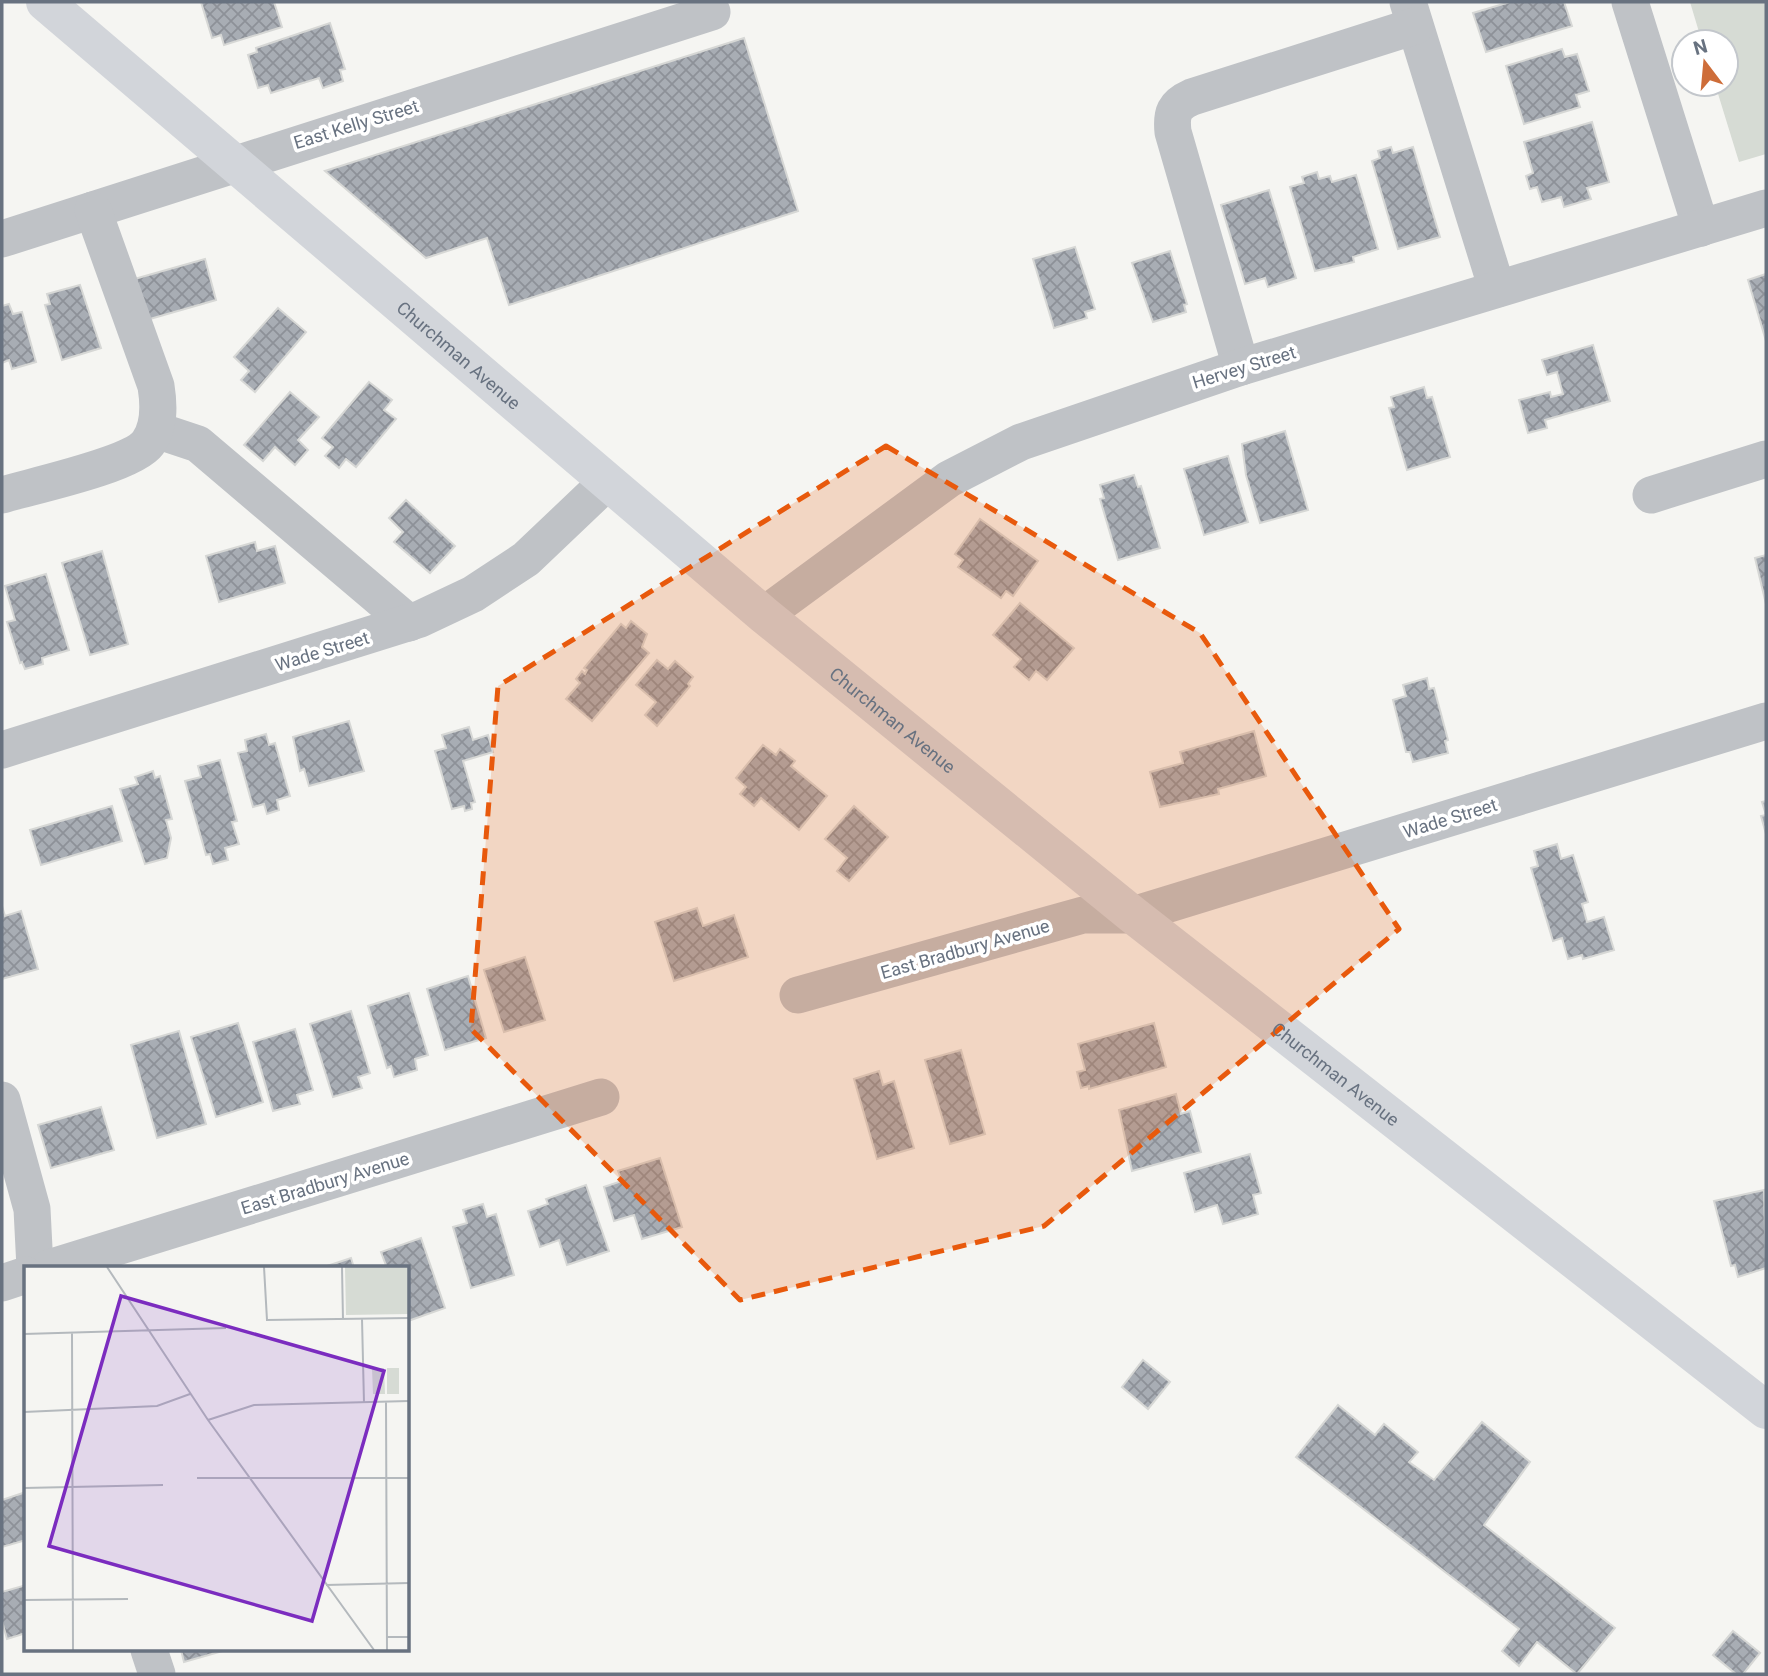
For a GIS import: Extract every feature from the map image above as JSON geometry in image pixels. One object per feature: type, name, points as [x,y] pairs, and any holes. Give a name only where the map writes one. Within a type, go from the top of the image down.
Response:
[{"type":"main road","name":"Churchman Avenue","points":[[45,2],[764,615],[1133,915],[1766,1410]]},
{"type":"street","points":[[1630,2],[1702,228]]},
{"type":"street","name":"East Kelly Street","points":[[2,239],[231,163],[712,12]]},
{"type":"street","points":[[1241,367],[1173,132],[1171,115],[1179,103],[1192,97],[1412,14],[1497,289]]},
{"type":"street","name":"Hervey Street","points":[[764,615],[949,479],[1021,442],[1084,418],[1241,367],[1766,208]]},
{"type":"street","points":[[2,495],[121,461],[139,452],[156,430],[159,406],[156,386],[93,210]]},
{"type":"street","points":[[156,430],[198,444],[409,623]]},
{"type":"street","points":[[1651,495],[1766,459]]},
{"type":"street","name":"Wade Street","points":[[2,750],[409,623],[473,594],[526,559],[606,483]]},
{"type":"street","name":"Wade Street","points":[[1133,915],[1766,721]]},
{"type":"street","name":"East Bradbury Avenue","points":[[798,995],[1083,915],[1133,915]]},
{"type":"street","name":"East Bradbury Avenue","points":[[55,1266],[601,1097]]},
{"type":"street","points":[[2,1100],[32,1209],[35,1266]]},
{"type":"street","points":[[2,1283],[24,1276]]},
{"type":"street","points":[[150,1652],[157,1674]]},
{"type":"highlighted area","points":[[886,446],[1200,633],[1399,929],[1044,1226],[740,1300],[471,1029],[498,686]]},
{"type":"shaded area","points":[[1690,2],[1766,2],[1766,154],[1739,162],[1719,98],[1740,98],[1740,28],[1698,28]]},
{"type":"building","points":[[201,2],[274,2],[282,27],[224,45],[221,35],[212,38]]},
{"type":"building","points":[[1510,2],[1564,2],[1572,26],[1486,52],[1473,13]]},
{"type":"building","points":[[330,23],[345,69],[340,70],[343,81],[323,88],[319,78],[271,93],[268,85],[258,88],[248,55],[257,52],[256,48]]},
{"type":"building","points":[[744,38],[798,211],[509,305],[487,238],[426,258],[325,171]]},
{"type":"building","points":[[1562,49],[1565,57],[1577,54],[1589,91],[1576,95],[1580,107],[1524,124],[1506,66]]},
{"type":"building","points":[[1592,122],[1609,182],[1587,188],[1591,199],[1564,207],[1561,197],[1542,202],[1537,187],[1530,189],[1526,176],[1533,173],[1524,142]]},
{"type":"building","points":[[1391,147],[1393,153],[1413,147],[1440,237],[1398,249],[1372,161],[1380,158],[1378,151]]},
{"type":"building","points":[[1317,172],[1319,179],[1330,176],[1332,182],[1356,175],[1378,249],[1353,257],[1354,262],[1315,271],[1290,187],[1304,183],[1302,177]]},
{"type":"building","points":[[1269,190],[1296,278],[1268,287],[1265,278],[1245,284],[1221,205]]},
{"type":"building","points":[[1075,247],[1095,309],[1085,312],[1087,318],[1054,328],[1033,259]]},
{"type":"building","points":[[1170,251],[1187,304],[1184,305],[1186,312],[1153,322],[1132,263]]},
{"type":"building","points":[[205,259],[216,300],[143,321],[131,280]]},
{"type":"building","points":[[1766,274],[1766,341],[1748,280]]},
{"type":"building","points":[[80,285],[101,348],[62,360],[45,305],[50,304],[47,294]]},
{"type":"building","points":[[9,304],[13,314],[22,312],[36,362],[12,369],[9,360],[2,363],[2,306]]},
{"type":"building","points":[[278,308],[306,332],[255,392],[241,380],[249,371],[234,357]]},
{"type":"building","points":[[1593,345],[1610,401],[1545,420],[1547,428],[1528,433],[1519,400],[1550,392],[1551,397],[1563,394],[1557,372],[1547,375],[1542,360]]},
{"type":"building","points":[[369,382],[392,400],[384,410],[396,419],[356,467],[346,459],[339,468],[325,456],[333,447],[322,438]]},
{"type":"building","points":[[1424,387],[1427,398],[1432,397],[1450,457],[1407,470],[1389,408],[1394,407],[1391,397]]},
{"type":"building","points":[[290,392],[319,417],[298,440],[308,450],[295,465],[275,447],[263,461],[244,445]]},
{"type":"building","points":[[1285,431],[1308,510],[1260,523],[1246,475],[1242,444]]},
{"type":"building","points":[[1228,456],[1248,522],[1204,535],[1184,469]]},
{"type":"building","points":[[1134,475],[1138,487],[1141,486],[1160,548],[1118,560],[1100,499],[1104,498],[1100,485]]},
{"type":"building","points":[[406,500],[455,546],[430,573],[394,542],[403,532],[389,518]]},
{"type":"building","points":[[980,519],[1038,561],[1013,596],[1006,591],[1001,598],[958,567],[963,560],[955,554]]},
{"type":"building","points":[[255,542],[257,551],[275,546],[285,583],[219,602],[206,556]]},
{"type":"building","points":[[102,551],[128,644],[90,655],[62,563]]},
{"type":"building","points":[[1766,555],[1766,604],[1755,558]]},
{"type":"building","points":[[46,574],[69,650],[42,658],[43,664],[25,669],[22,662],[20,663],[7,622],[15,620],[5,586]]},
{"type":"building","points":[[1020,603],[1074,648],[1047,680],[1036,671],[1029,680],[1014,667],[1021,659],[993,635]]},
{"type":"building","points":[[631,621],[647,634],[642,647],[649,653],[592,721],[566,699],[580,683],[576,679],[582,671],[585,674],[587,670],[584,668],[621,624],[626,628]]},
{"type":"building","points":[[657,660],[668,669],[675,661],[693,677],[688,684],[690,686],[657,726],[645,715],[656,702],[636,685]]},
{"type":"building","points":[[1427,678],[1429,689],[1434,688],[1448,740],[1445,741],[1448,753],[1413,762],[1410,752],[1406,752],[1393,700],[1406,696],[1403,685]]},
{"type":"building","points":[[349,721],[364,771],[309,786],[304,769],[300,771],[293,737]]},
{"type":"building","points":[[469,727],[473,740],[488,735],[493,752],[463,761],[475,802],[471,803],[472,809],[465,811],[464,806],[452,809],[435,751],[446,748],[442,735]]},
{"type":"building","points":[[1254,731],[1266,776],[1218,789],[1219,794],[1160,807],[1150,772],[1183,763],[1180,752]]},
{"type":"building","points":[[266,734],[269,745],[275,743],[290,796],[277,800],[279,810],[267,814],[264,804],[253,807],[238,753],[247,751],[245,740]]},
{"type":"building","points":[[763,745],[776,755],[780,749],[795,761],[791,766],[827,796],[799,830],[761,798],[754,806],[740,794],[746,787],[736,778]]},
{"type":"building","points":[[220,760],[237,821],[232,822],[239,844],[225,848],[228,860],[213,864],[210,854],[206,855],[185,781],[201,777],[198,766]]},
{"type":"building","points":[[153,771],[155,778],[160,776],[172,819],[166,820],[171,838],[167,858],[145,864],[120,789],[138,784],[135,777]]},
{"type":"building","points":[[112,806],[122,841],[41,865],[30,830]]},
{"type":"building","points":[[854,806],[888,837],[849,881],[837,871],[847,858],[825,839]]},
{"type":"building","points":[[1766,815],[1766,834],[1761,816]]},
{"type":"building","points":[[1557,844],[1561,859],[1573,855],[1588,902],[1582,904],[1587,922],[1604,917],[1614,950],[1583,959],[1582,955],[1568,959],[1562,938],[1553,941],[1531,868],[1538,866],[1534,851]]},
{"type":"building","points":[[2,906],[5,916],[21,911],[38,969],[2,979]]},
{"type":"building","points":[[697,908],[703,926],[734,915],[748,957],[674,981],[655,922]]},
{"type":"building","points":[[525,957],[545,1020],[504,1032],[484,970]]},
{"type":"building","points":[[468,976],[486,1038],[445,1050],[427,989]]},
{"type":"building","points":[[409,993],[428,1055],[415,1059],[417,1070],[394,1077],[391,1066],[387,1068],[368,1006]]},
{"type":"building","points":[[351,1011],[370,1073],[358,1077],[362,1088],[333,1097],[310,1024]]},
{"type":"building","points":[[238,1023],[263,1102],[216,1117],[191,1037]]},
{"type":"building","points":[[1154,1023],[1166,1067],[1089,1089],[1089,1086],[1081,1088],[1077,1072],[1085,1070],[1078,1044]]},
{"type":"building","points":[[295,1029],[313,1090],[297,1095],[300,1104],[273,1111],[253,1042]]},
{"type":"building","points":[[179,1031],[206,1124],[157,1138],[131,1045]]},
{"type":"building","points":[[961,1050],[985,1134],[950,1144],[925,1060]]},
{"type":"building","points":[[879,1071],[883,1085],[894,1081],[914,1148],[877,1159],[854,1079]]},
{"type":"building","points":[[1176,1094],[1181,1114],[1190,1111],[1201,1152],[1132,1171],[1119,1110]]},
{"type":"building","points":[[101,1107],[114,1150],[51,1168],[38,1125]]},
{"type":"building","points":[[1250,1154],[1261,1193],[1253,1195],[1258,1214],[1223,1224],[1217,1205],[1195,1212],[1184,1173]]},
{"type":"building","points":[[660,1158],[682,1227],[642,1239],[634,1215],[614,1221],[604,1187],[622,1181],[618,1171]]},
{"type":"building","points":[[586,1185],[609,1251],[567,1265],[559,1240],[540,1247],[528,1211],[548,1204],[546,1199]]},
{"type":"building","points":[[1764,1190],[1766,1268],[1738,1277],[1735,1265],[1731,1266],[1714,1201]]},
{"type":"building","points":[[483,1204],[487,1217],[496,1214],[514,1275],[471,1288],[453,1227],[467,1223],[463,1210]]},
{"type":"building","points":[[421,1238],[445,1308],[410,1320],[410,1266],[386,1266],[381,1252]]},
{"type":"building","points":[[351,1258],[353,1266],[327,1266]]},
{"type":"building","points":[[1143,1360],[1170,1382],[1148,1409],[1122,1387]]},
{"type":"building","points":[[1338,1405],[1375,1435],[1384,1424],[1418,1452],[1409,1462],[1434,1480],[1482,1422],[1530,1462],[1484,1525],[1615,1628],[1577,1674],[1537,1642],[1519,1666],[1502,1651],[1519,1629],[1296,1457]]},
{"type":"building","points":[[24,1493],[24,1541],[2,1547],[2,1500]]},
{"type":"building","points":[[24,1586],[24,1634],[7,1639],[2,1621],[2,1592]]},
{"type":"building","points":[[1733,1631],[1760,1653],[1743,1674],[1736,1674],[1713,1655]]},
{"type":"building","points":[[182,1652],[219,1652],[184,1662]]}]
